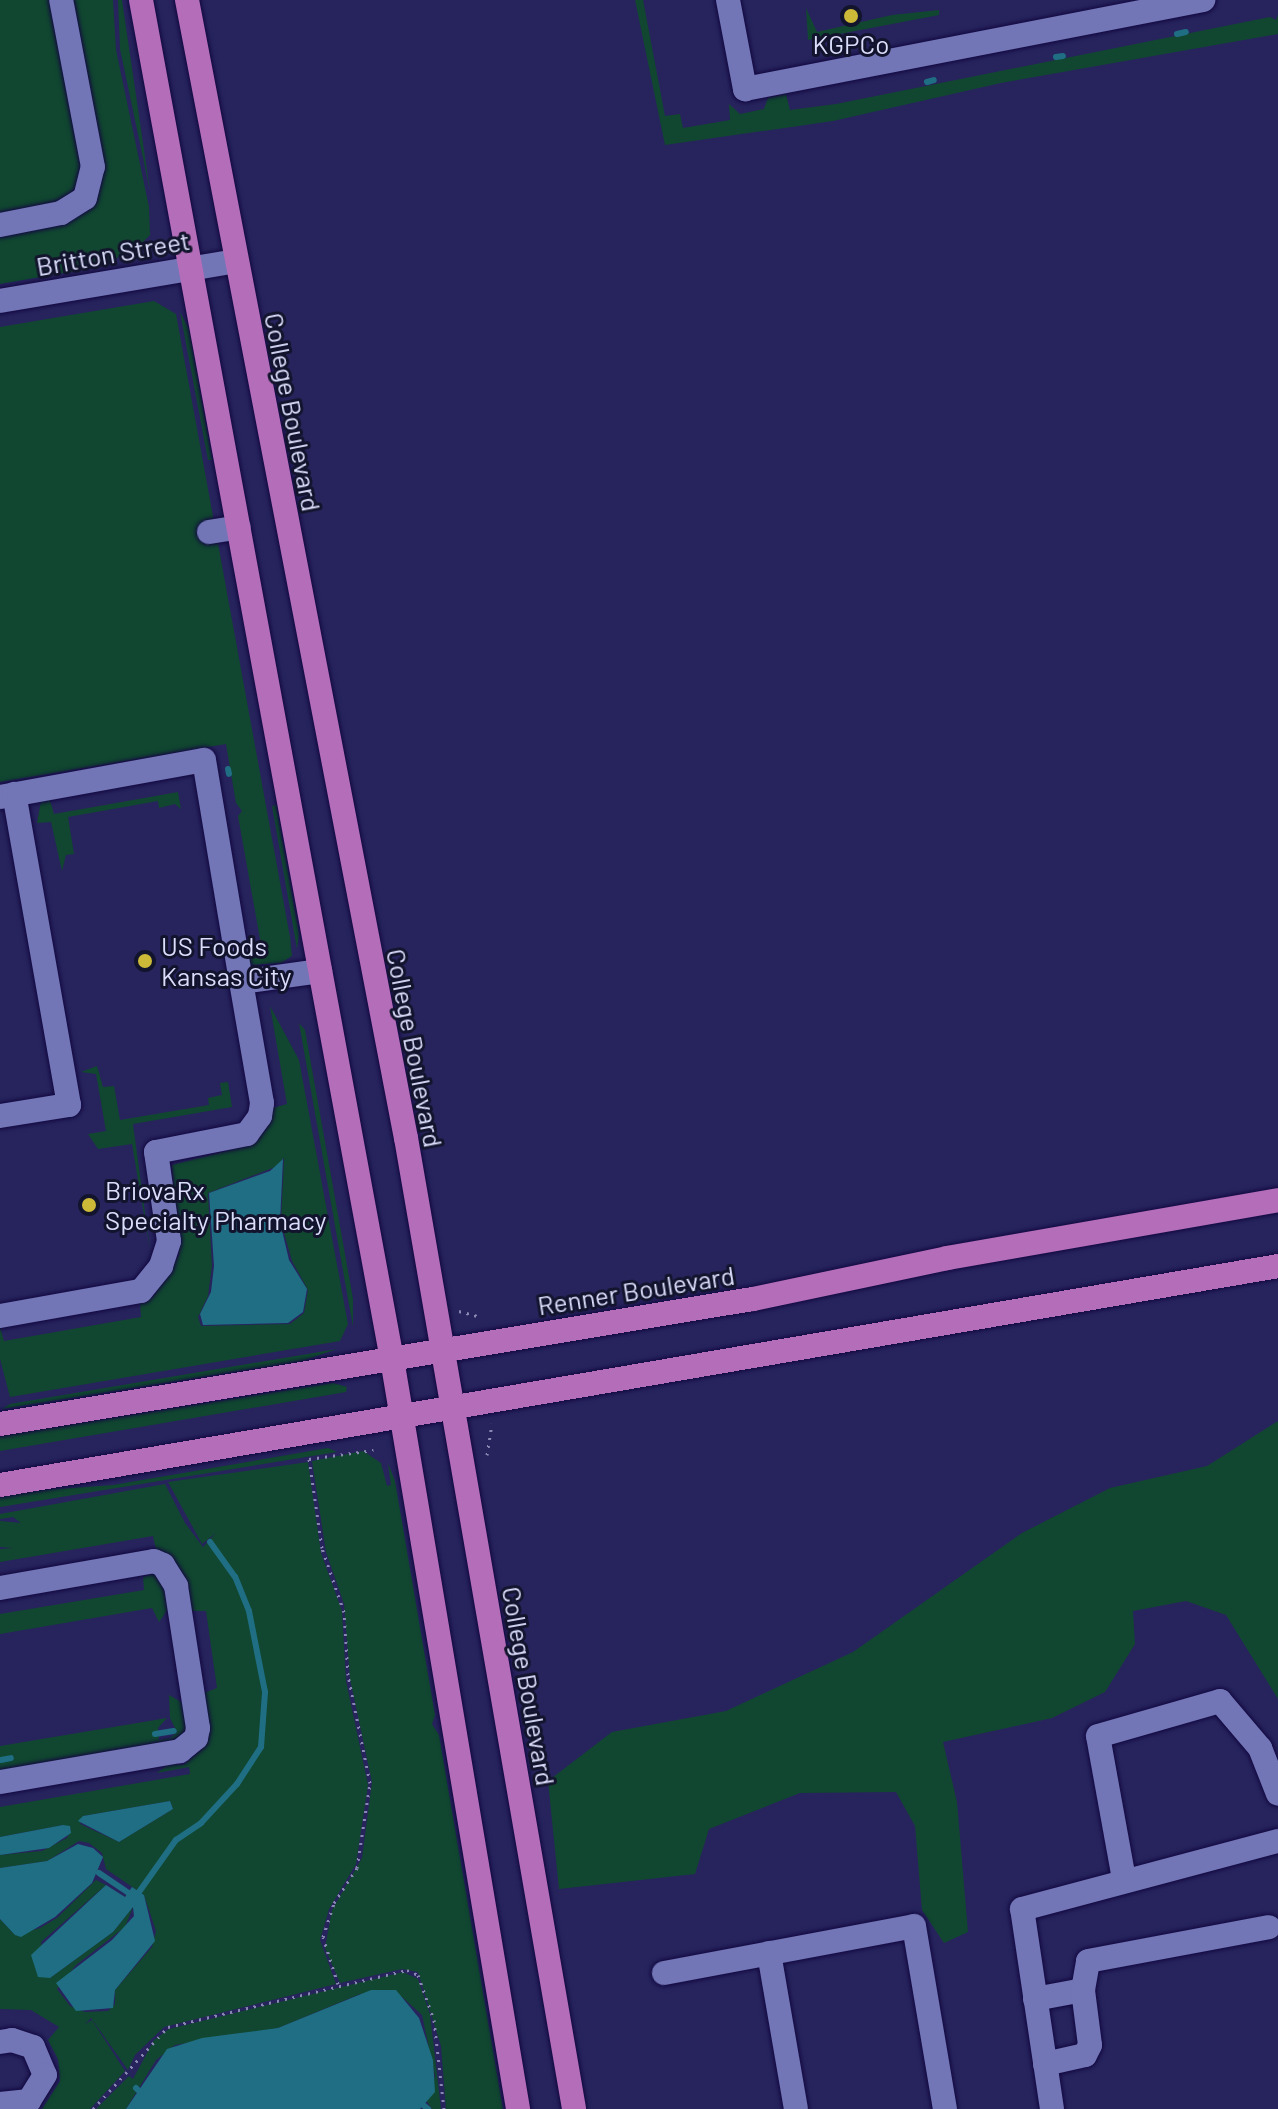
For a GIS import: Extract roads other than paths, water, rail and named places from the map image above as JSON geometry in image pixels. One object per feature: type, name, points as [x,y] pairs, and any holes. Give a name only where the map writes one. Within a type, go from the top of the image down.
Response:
[{"type":"main road","points":[[141,0],[392,1359],[518,2109]]},
{"type":"main road","name":"College Boulevard","points":[[187,0],[406,1138],[440,1351],[574,2109]]},
{"type":"main road","name":"Renner Boulevard","points":[[0,1424],[753,1299],[947,1258],[1278,1200]]},
{"type":"main road","points":[[0,1485],[1278,1266]]},
{"type":"street","points":[[0,225],[61,213],[85,198],[93,167],[61,0]]},
{"type":"street","points":[[728,0],[745,89],[1203,0]]},
{"type":"street","name":"Britton Street","points":[[0,301],[236,261]]},
{"type":"street","points":[[209,532],[239,527]]},
{"type":"street","points":[[0,1116],[69,1105],[7,795],[204,760],[262,1103],[260,1116],[247,1134],[156,1152],[169,1241],[161,1266],[141,1291],[0,1316]]},
{"type":"street","points":[[241,982],[320,971]]},
{"type":"street","points":[[0,1588],[154,1561],[163,1565],[176,1586],[198,1728],[190,1746],[180,1751],[0,1782]]},
{"type":"street","points":[[1124,1879],[1098,1736],[1220,1701],[1260,1748],[1278,1794]]},
{"type":"street","points":[[1052,2109],[1022,1909],[1057,1904],[1124,1879],[1278,1841]]},
{"type":"street","points":[[664,1973],[914,1926],[945,2109]]},
{"type":"street","points":[[1045,2064],[1085,2055],[1090,2045],[1083,1990],[1088,1961],[1269,1927]]},
{"type":"street","points":[[769,1953],[796,2109]]},
{"type":"street","points":[[1035,1999],[1083,1990]]},
{"type":"street","points":[[0,2042],[23,2042],[44,2065],[43,2086],[12,2106]]},
{"type":"water","points":[[283,1159],[280,1222],[289,1260],[307,1289],[303,1312],[288,1323],[203,1325],[200,1314],[211,1292],[214,1266],[209,1193],[270,1171]]},
{"type":"water","points":[[170,1801],[173,1809],[119,1842],[78,1821],[83,1816]]},
{"type":"water","points":[[70,1826],[71,1833],[49,1848],[0,1855],[0,1837]]},
{"type":"water","points":[[78,1844],[93,1848],[103,1857],[92,1883],[55,1917],[21,1937],[15,1935],[0,1919],[0,1868],[47,1861]]},
{"type":"water","points":[[106,1885],[125,1897],[132,1887],[144,1895],[155,1941],[115,1990],[113,2008],[76,2011],[56,1983],[112,1940],[134,1916],[133,1907],[113,1932],[50,1978],[38,1977],[31,1955]]},
{"type":"water","points":[[371,1990],[396,1990],[419,2018],[433,2060],[435,2092],[420,2109],[126,2109],[167,2049],[202,2038],[278,2028]]},
{"type":"waterway","points":[[1177,34],[1186,32]]},
{"type":"waterway","points":[[1056,57],[1063,56]]},
{"type":"waterway","points":[[927,82],[934,80]]},
{"type":"waterway","points":[[228,769],[229,774]]},
{"type":"waterway","points":[[139,1892],[176,1840],[201,1823],[237,1784],[261,1747],[265,1692],[249,1611],[235,1577],[210,1542]]},
{"type":"waterway","points":[[155,1734],[174,1731]]},
{"type":"waterway","points":[[1,1760],[11,1758]]},
{"type":"waterway","points":[[99,1873],[129,1893]]},
{"type":"waterway","points":[[136,2088],[140,2092]]},
{"type":"waterway","points":[[422,2104],[428,2109]]},
{"type":"place","name":"KGPCo","points":[[851,16]]},
{"type":"place","name":"US Foods Kansas City","points":[[145,961]]},
{"type":"place","name":"BriovaRx Specialty Pharmacy","points":[[89,1205]]}]
